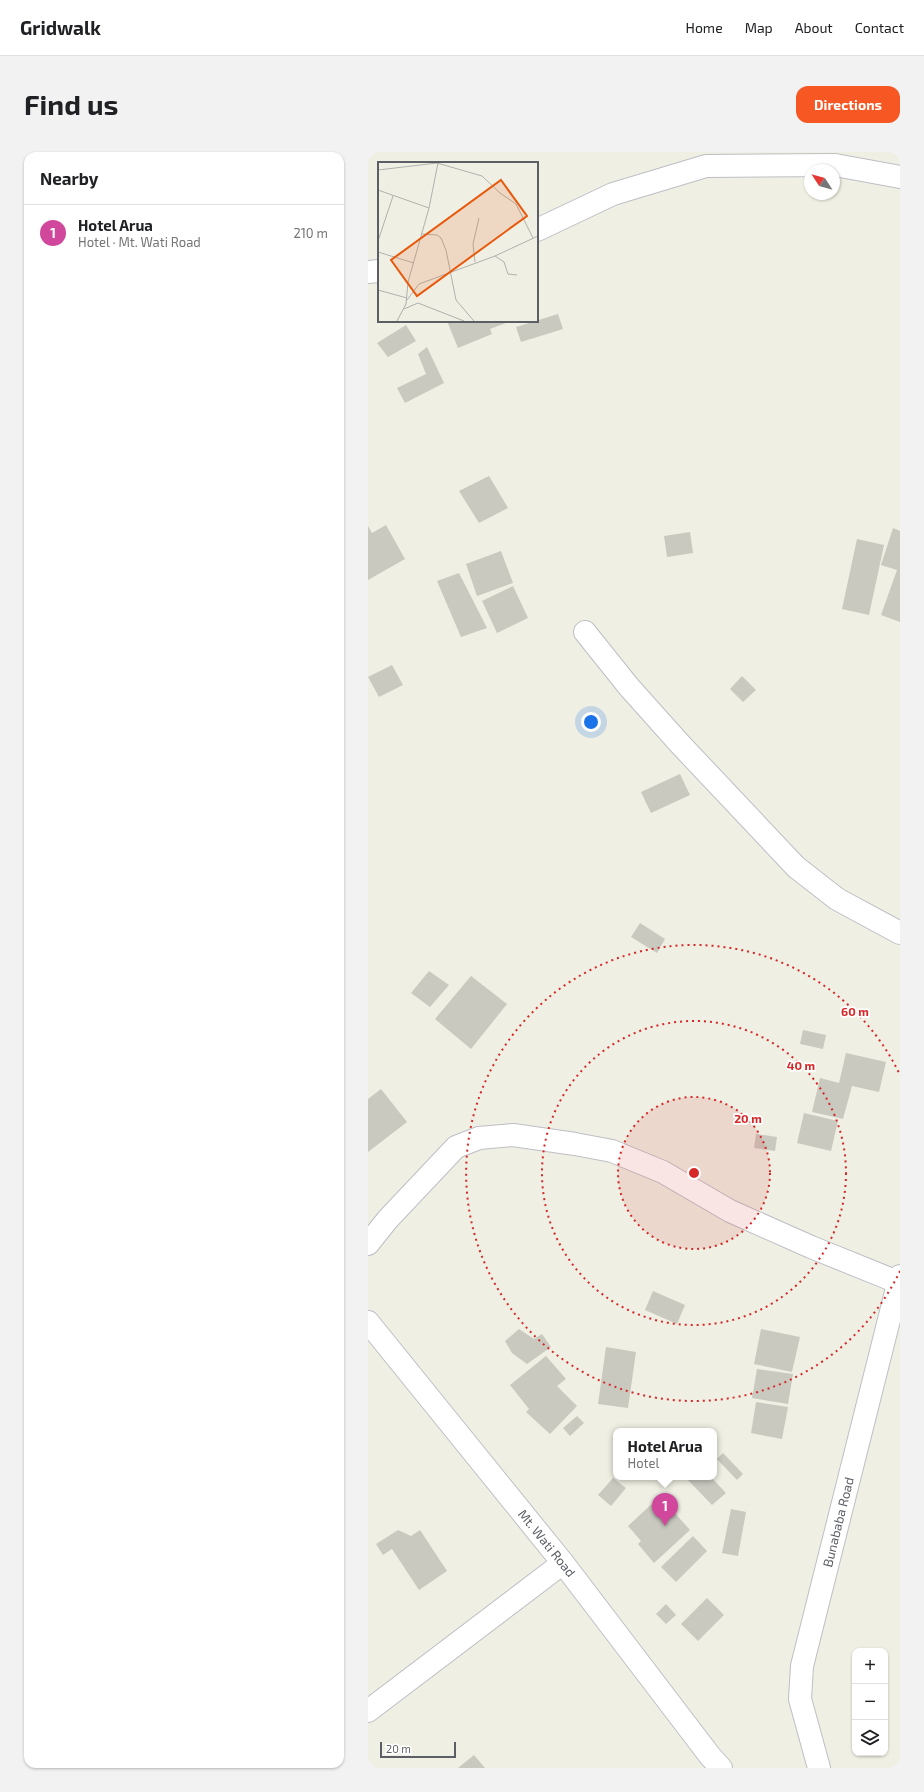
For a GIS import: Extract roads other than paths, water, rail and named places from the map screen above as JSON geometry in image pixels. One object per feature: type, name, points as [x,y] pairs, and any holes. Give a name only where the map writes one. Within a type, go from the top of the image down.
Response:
[{"type":"street","points":[[538,230],[614,194],[706,166],[835,165],[900,177]]},
{"type":"street","points":[[585,632],[629,687],[675,739],[796,868],[837,899],[900,933]]},
{"type":"street","points":[[368,1244],[388,1219],[456,1147],[479,1138],[513,1135],[575,1144],[612,1152],[663,1172],[730,1211],[811,1247],[900,1280]]},
{"type":"street","name":"Bunababa Road","points":[[819,1768],[800,1699],[802,1666],[900,1280]]},
{"type":"street","name":"Mt. Wati Road","points":[[368,1322],[563,1563],[710,1756],[721,1768]]},
{"type":"street","points":[[368,1710],[563,1563]]},
{"type":"place","name":"Hotel Arua","points":[[665,1526]]}]
